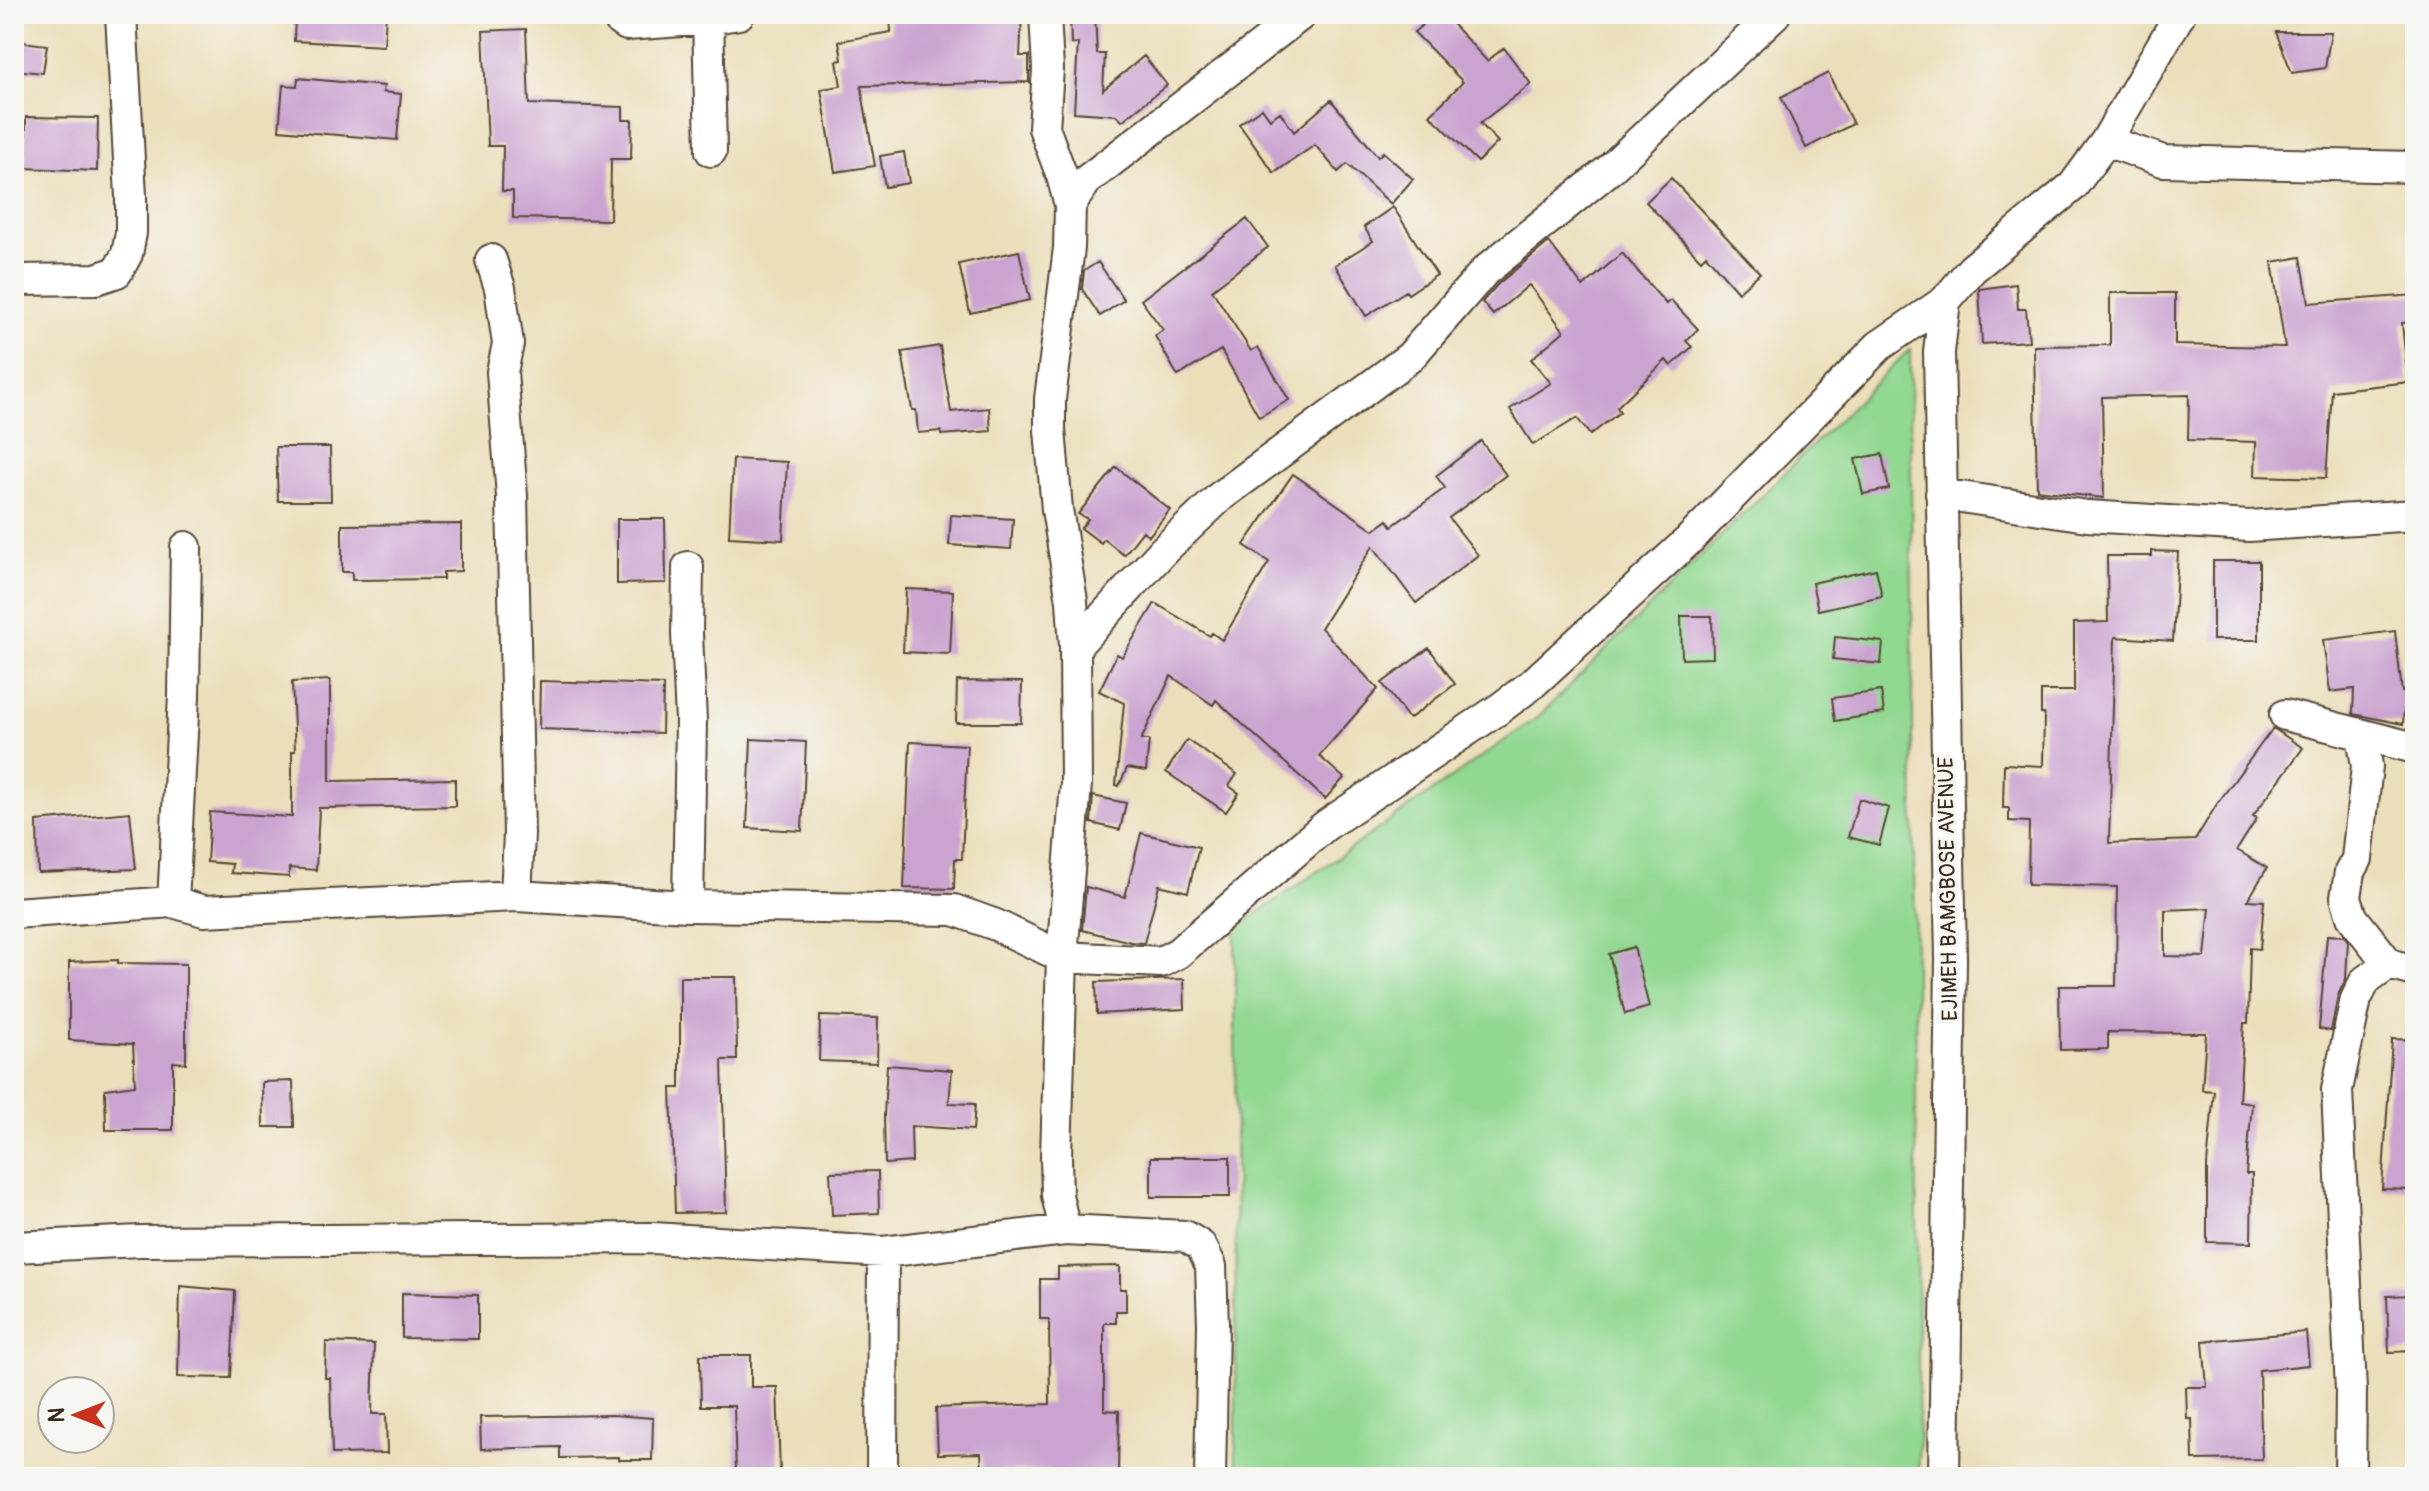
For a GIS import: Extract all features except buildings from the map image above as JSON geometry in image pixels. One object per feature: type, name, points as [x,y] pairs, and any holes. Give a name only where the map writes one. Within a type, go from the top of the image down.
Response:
[{"type":"street","points":[[14,280],[96,279],[117,272],[127,254],[131,233],[131,196],[121,14]]},
{"type":"street","points":[[617,14],[620,21],[627,25],[739,14]]},
{"type":"street","points":[[1045,14],[1048,69],[1044,128],[1070,205],[1069,248],[1050,399],[1057,509],[1072,601],[1075,647],[1076,784],[1062,957],[1056,1157],[1057,1195],[1065,1230]]},
{"type":"street","points":[[1070,205],[1087,180],[1302,14]]},
{"type":"street","points":[[1075,647],[1164,550],[1221,496],[1410,357],[1485,271],[1610,169],[1775,14]]},
{"type":"street","points":[[14,913],[173,902],[204,911],[516,896],[688,906],[954,910],[996,925],[1062,957],[1161,962],[1178,953],[1325,826],[1531,685],[1689,540],[1879,346],[1945,301],[1972,269],[2073,186],[2106,141],[2180,14]]},
{"type":"street","points":[[708,17],[711,151]]},
{"type":"street","points":[[2106,141],[2163,161],[2415,167]]},
{"type":"street","points":[[491,260],[500,288],[508,344],[502,372],[512,496],[519,834],[516,896]]},
{"type":"street","name":"EJIMEH BAMGBOSE AVENUE","points":[[1944,1477],[1951,959],[1939,352],[1945,301]]},
{"type":"street","points":[[1941,494],[2087,516],[2249,526],[2415,515]]},
{"type":"street","points":[[173,902],[184,696],[186,547]]},
{"type":"street","points":[[688,567],[691,837],[688,906]]},
{"type":"street","points":[[2285,715],[2415,748]]},
{"type":"street","points":[[2350,1477],[2351,1391],[2337,1090],[2356,999],[2365,981],[2402,967],[2352,917],[2346,897],[2350,872],[2357,859],[2367,766],[2362,736]]},
{"type":"street","points":[[14,1247],[140,1241],[653,1238],[883,1252],[1065,1230],[1185,1236],[1201,1246],[1211,1266],[1210,1477]]},
{"type":"street","points":[[882,1477],[883,1252]]},
{"type":"green space","points":[[1910,349],[1919,1477],[1236,1477],[1235,929],[1537,718]]}]
